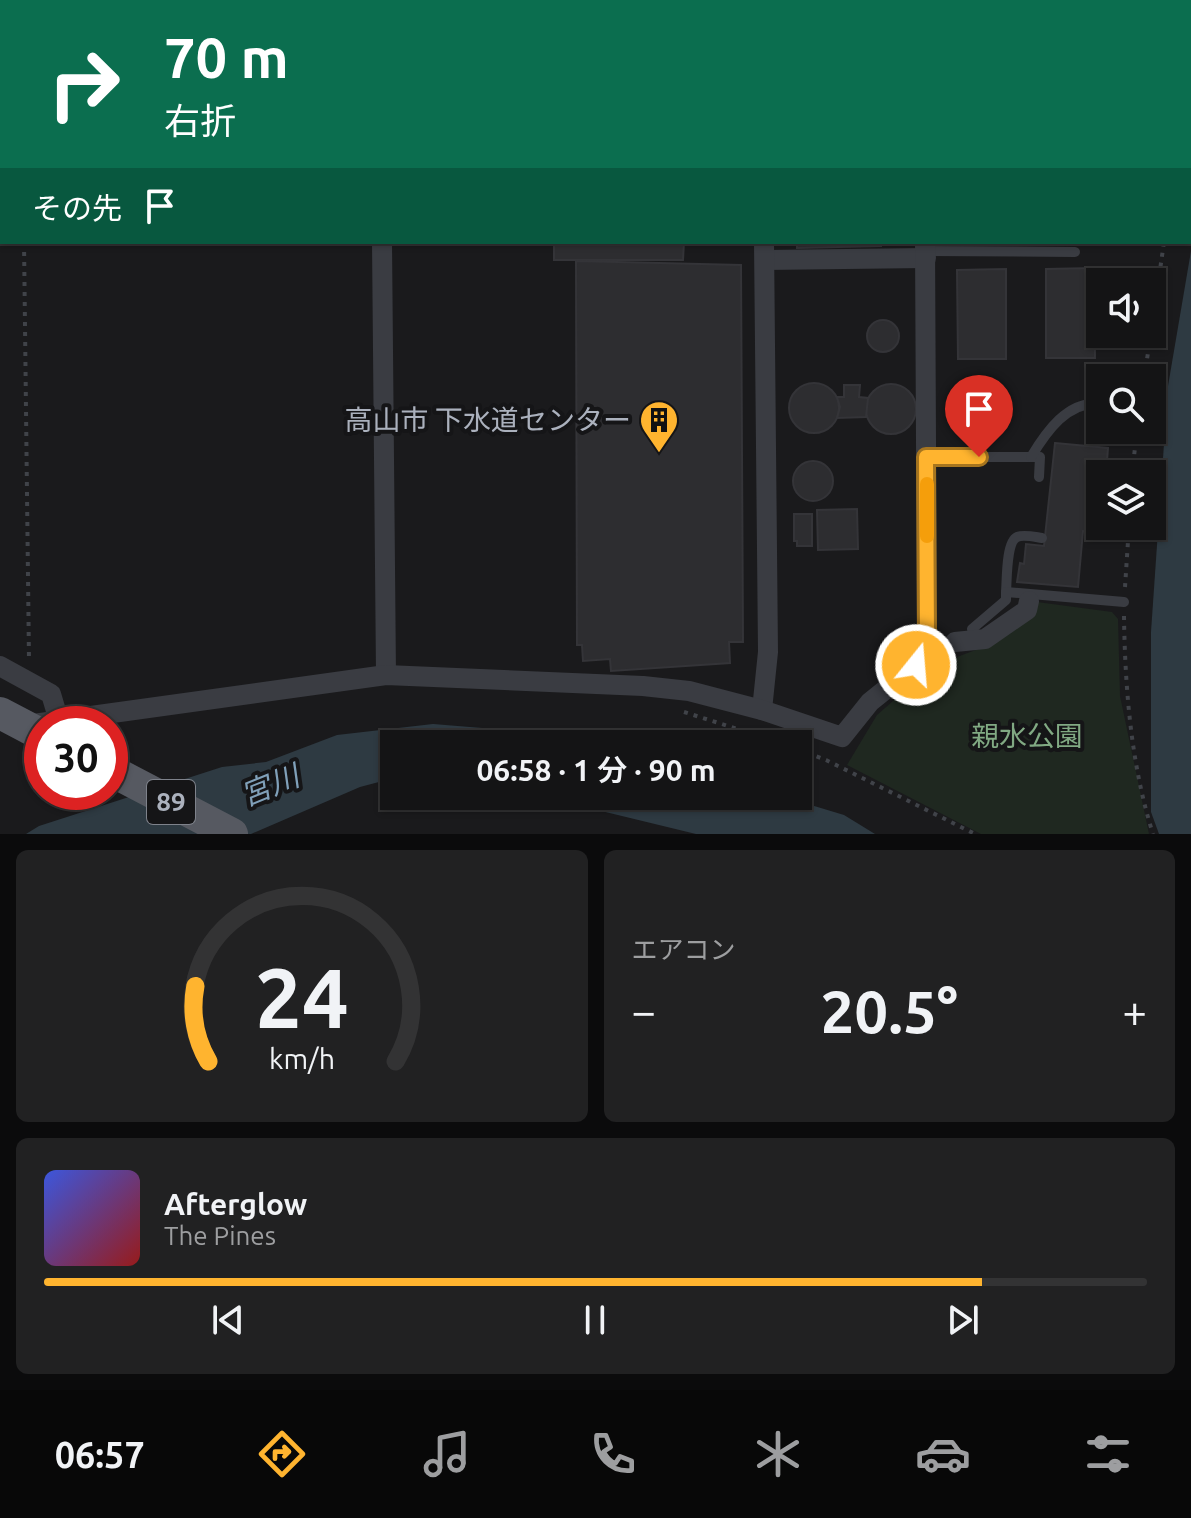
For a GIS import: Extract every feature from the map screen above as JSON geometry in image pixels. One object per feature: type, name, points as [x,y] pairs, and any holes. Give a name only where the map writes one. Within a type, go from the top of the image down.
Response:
[{"type":"main road","points":[[0,713],[24,720]]},
{"type":"main road","name":"89","points":[[128,779],[232,834]]},
{"type":"street","points":[[382,244],[386,675]]},
{"type":"street","points":[[762,710],[768,652],[764,251],[925,250],[927,639],[916,665]]},
{"type":"street","points":[[128,716],[386,675],[643,686],[689,691],[762,710],[842,737],[870,702],[937,649],[955,642],[985,639],[1027,610],[1029,601]]},
{"type":"street","points":[[955,642],[972,629]]},
{"type":"street","points":[[0,666],[51,694],[51,706]]},
{"type":"street","points":[[0,729],[24,729]]},
{"type":"lane","points":[[925,250],[1075,252]]},
{"type":"lane","points":[[1031,457],[1044,435],[1069,411],[1086,403]]},
{"type":"lane","points":[[926,457],[1040,457],[1039,477]]},
{"type":"lane","points":[[972,629],[1006,600],[1013,539],[1018,536],[1042,538]]},
{"type":"lane","points":[[1006,592],[1124,602]]},
{"type":"path","points":[[24,244],[29,680]]},
{"type":"path","points":[[1160,268],[1164,244]]},
{"type":"path","points":[[1128,540],[1124,602],[1125,682],[1140,777],[1153,834]]},
{"type":"path","points":[[812,754],[975,834]]},
{"type":"green space","name":"親水公園","points":[[1037,602],[1112,612],[1118,619],[1120,696],[1149,834],[981,834],[847,765],[877,715],[933,666],[989,645]]},
{"type":"water","points":[[1191,251],[1191,834],[1159,834],[1151,812],[1151,632],[1157,540],[1166,540],[1166,460],[1163,460],[1168,386]]},
{"type":"water","points":[[433,724],[507,730],[381,730]]},
{"type":"water","name":"宮川","points":[[380,730],[380,782],[360,787],[251,834],[26,834],[39,826],[89,810],[128,810],[128,797],[222,767],[266,762],[337,735]]},
{"type":"water","points":[[812,805],[844,815],[875,834],[696,834],[597,810],[812,810]]},
{"type":"building","points":[[554,244],[684,244],[683,260],[554,260]]},
{"type":"building","points":[[797,244],[881,244],[881,246],[797,248]]},
{"type":"building","name":"高山市 下水道センター","points":[[576,261],[741,265],[743,642],[729,642],[730,663],[611,671],[610,659],[583,661],[582,645],[577,645]]},
{"type":"building","points":[[1086,268],[1086,348],[1095,348],[1095,358],[1046,358],[1046,269]]},
{"type":"building","points":[[1006,269],[1006,359],[958,359],[957,270]]},
{"type":"building","points":[[883,320],[894,325],[899,336],[894,347],[883,352],[872,347],[867,336],[872,325]]},
{"type":"building","points":[[814,383],[832,390],[839,408],[832,426],[814,433],[796,426],[789,408],[796,390]]},
{"type":"building","points":[[891,384],[909,391],[916,409],[909,427],[891,434],[873,427],[866,409],[873,391]]},
{"type":"building","points":[[844,385],[860,385],[859,397],[868,398],[866,417],[837,418],[840,407],[837,397],[844,397]]},
{"type":"building","points":[[1055,443],[1108,448],[1107,460],[1086,460],[1086,531],[1083,531],[1078,587],[1017,582],[1020,563],[1024,564],[1026,544],[1044,546]]},
{"type":"building","points":[[813,461],[827,467],[833,481],[827,495],[813,501],[799,495],[793,481],[799,467]]},
{"type":"building","points":[[857,509],[858,549],[818,550],[817,510]]},
{"type":"building","points":[[794,514],[812,514],[812,546],[797,546],[797,541],[794,541]]},
{"type":"slow traffic","points":[[927,484],[927,536]]},
{"type":"place","name":"高山市 下水道センター","points":[[659,454]]},
{"type":"route","points":[[916,665],[927,639],[926,457],[979,457]]}]
